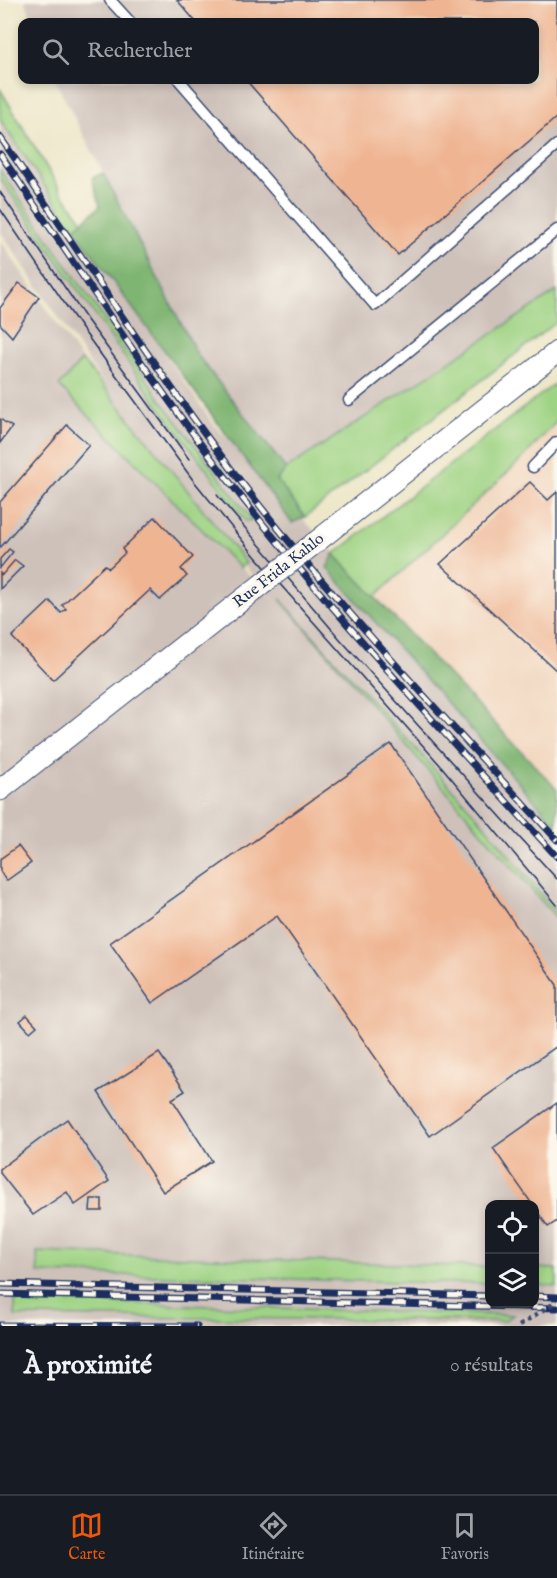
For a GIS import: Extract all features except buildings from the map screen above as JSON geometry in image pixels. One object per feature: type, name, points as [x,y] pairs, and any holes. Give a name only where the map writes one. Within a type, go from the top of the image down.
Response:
[{"type":"street","name":"Rue Frida Kahlo","points":[[0,790],[557,352]]},
{"type":"lane","points":[[110,0],[126,18]]},
{"type":"lane","points":[[182,84],[375,305],[557,145]]},
{"type":"lane","points":[[349,400],[557,230]]},
{"type":"lane","points":[[533,467],[557,442]]},
{"type":"path","points":[[519,1326],[557,1301]]},
{"type":"shaded area","points":[[25,0],[557,0],[557,290],[286,469],[198,356],[57,84],[539,84],[539,18],[32,18]]},
{"type":"shaded area","points":[[0,118],[214,425],[557,788],[557,1326],[0,1326],[0,240],[82,360],[59,386],[278,604],[235,556],[129,422],[0,231]]},
{"type":"shaded area","points":[[557,382],[557,788],[334,554]]},
{"type":"green space","points":[[0,89],[62,193],[83,221],[74,229],[0,120]]},
{"type":"green space","points":[[0,170],[163,403],[252,520],[246,521],[158,405],[0,178]]},
{"type":"green space","points":[[103,173],[198,356],[286,469],[277,480],[305,517],[292,523],[74,229],[100,206],[92,178]]},
{"type":"green space","points":[[557,291],[557,322],[305,517],[277,480],[286,469]]},
{"type":"green space","points":[[82,360],[246,563],[240,568],[59,386]]},
{"type":"green space","points":[[557,382],[557,421],[523,458],[375,597],[334,554]]},
{"type":"green space","points":[[334,554],[557,789],[557,826],[327,568]]},
{"type":"green space","points":[[280,599],[482,822],[557,914],[557,919]]},
{"type":"green space","points":[[37,1252],[485,1267],[485,1284],[38,1273]]},
{"type":"green space","points":[[539,1268],[557,1269],[557,1286],[539,1285]]},
{"type":"green space","points":[[15,1300],[513,1315],[504,1321],[15,1316]]},
{"type":"tram line","points":[[0,192],[87,320],[189,459]]},
{"type":"tram line","points":[[0,209],[80,326],[193,480],[255,556],[441,766],[557,905]]},
{"type":"tram line","points":[[217,495],[340,639],[557,879]]},
{"type":"railway","points":[[0,137],[149,355],[242,483],[356,620],[557,840]]},
{"type":"railway","points":[[0,154],[142,363],[201,445],[270,533],[350,628],[557,857]]},
{"type":"railway","points":[[0,1284],[485,1296]]},
{"type":"railway","points":[[0,1294],[557,1308]]},
{"type":"railway","points":[[539,1296],[557,1297]]},
{"type":"railway","points":[[0,1325],[197,1326]]}]
